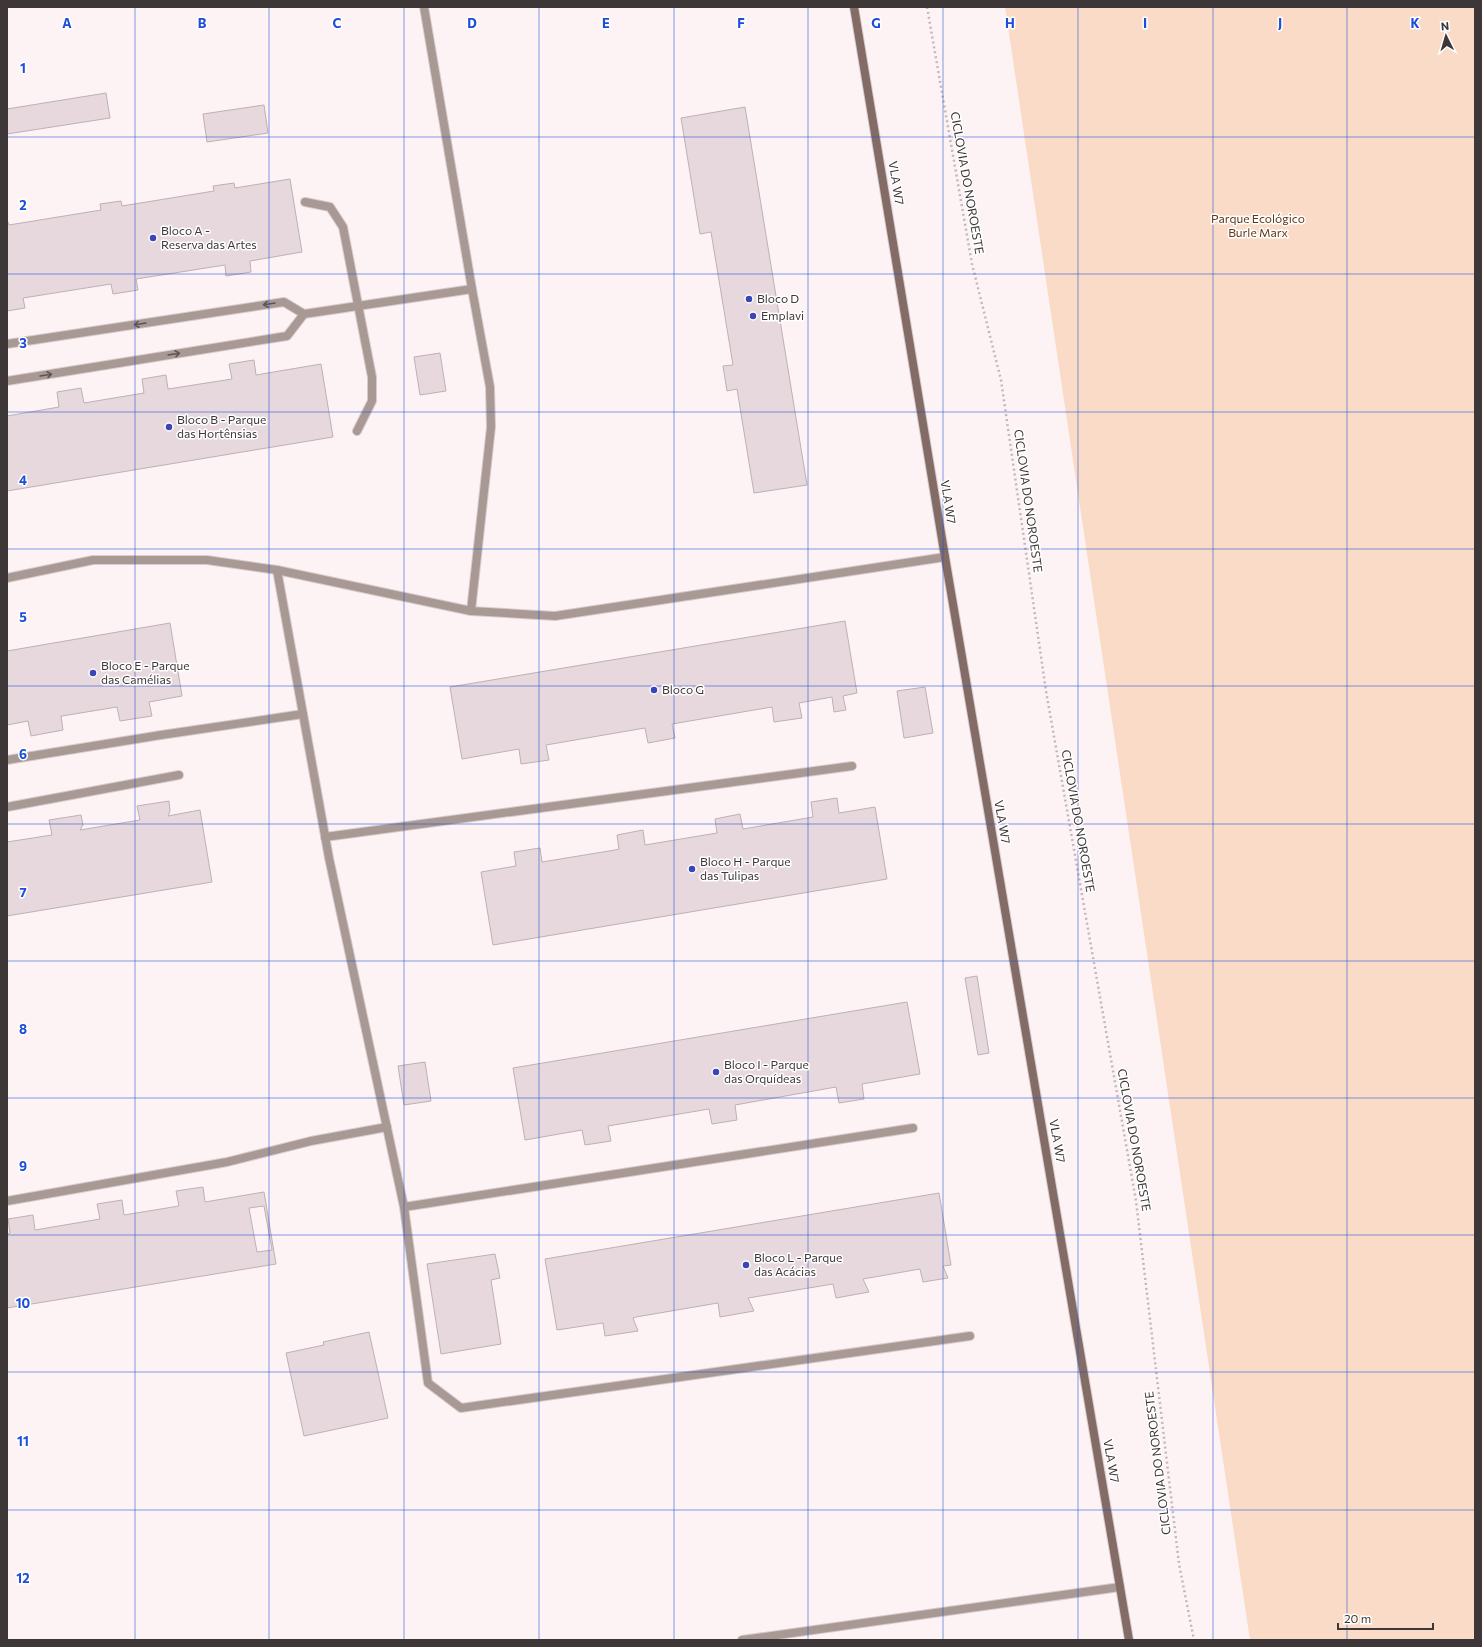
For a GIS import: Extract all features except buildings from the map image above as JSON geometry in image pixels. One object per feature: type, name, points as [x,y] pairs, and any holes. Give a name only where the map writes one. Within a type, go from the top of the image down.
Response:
[{"type":"main road","name":"VLA W7","points":[[854,7],[945,557],[1129,1640]]},
{"type":"street","points":[[424,7],[490,387],[492,427],[471,611]]},
{"type":"street","points":[[305,202],[330,207],[343,227],[357,306],[372,377],[372,401],[357,431]]},
{"type":"street","points":[[7,344],[284,302],[304,314],[472,288]]},
{"type":"street","points":[[7,381],[287,336],[304,314]]},
{"type":"street","points":[[7,578],[93,560],[207,560],[277,570],[471,611],[555,616],[945,557]]},
{"type":"street","points":[[277,570],[325,837],[404,1207],[428,1384],[461,1408],[970,1336]]},
{"type":"street","points":[[7,760],[160,735],[303,714]]},
{"type":"street","points":[[325,837],[852,766]]},
{"type":"street","points":[[7,807],[179,775]]},
{"type":"street","points":[[7,1201],[227,1162],[311,1141],[387,1127]]},
{"type":"street","points":[[404,1207],[913,1128]]},
{"type":"street","points":[[742,1640],[1120,1587]]},
{"type":"path","name":"CICLOVIA DO NOROESTE","points":[[927,7],[972,264],[1001,380],[1046,691],[1136,1201],[1179,1564],[1194,1640]]},
{"type":"green space","name":"Parque Ecológico Burle Marx","points":[[1005,7],[1475,7],[1475,1640],[1250,1640]]},
{"type":"place","name":"Bloco A - Reserva das Artes","points":[[153,238]]},
{"type":"place","name":"Bloco D","points":[[749,299]]},
{"type":"place","name":"Emplavi","points":[[753,316]]},
{"type":"place","name":"Bloco B - Parque das Hortênsias","points":[[169,427]]},
{"type":"place","name":"Bloco E - Parque das Camélias","points":[[93,673]]},
{"type":"place","name":"Bloco G","points":[[654,690]]},
{"type":"place","name":"Bloco H - Parque das Tulipas","points":[[692,869]]},
{"type":"place","name":"Bloco I - Parque das Orquídeas","points":[[716,1072]]},
{"type":"place","name":"Bloco L - Parque das Acácias","points":[[746,1265]]}]
